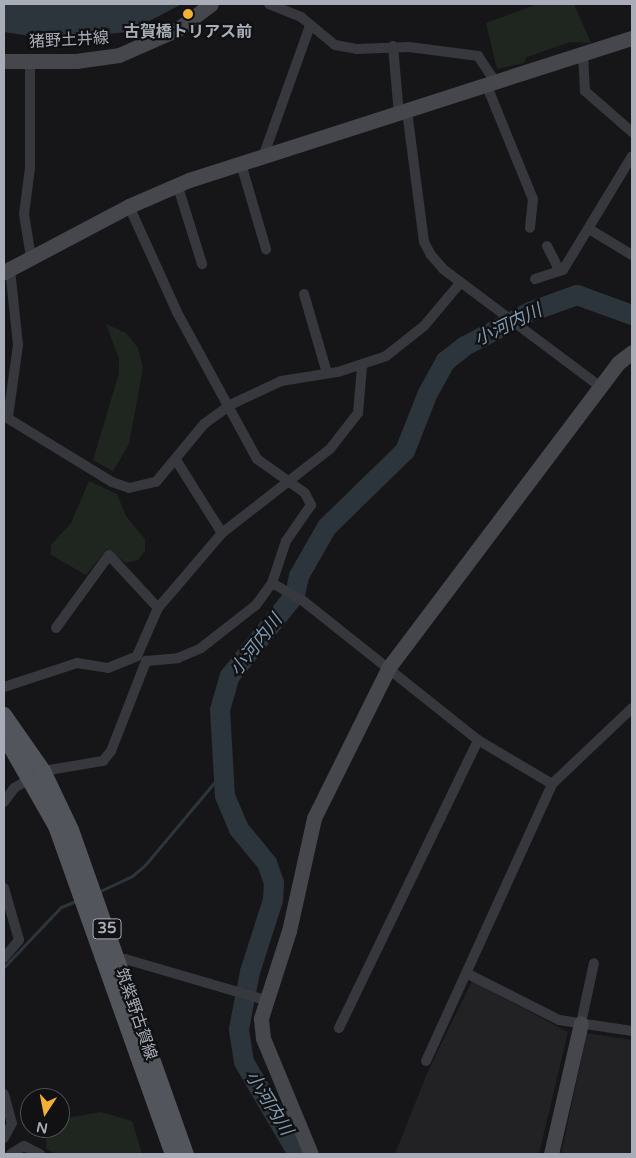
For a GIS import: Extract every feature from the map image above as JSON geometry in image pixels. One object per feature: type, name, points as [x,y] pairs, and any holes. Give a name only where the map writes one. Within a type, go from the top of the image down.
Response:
[{"type":"main road","name":"筑紫野古賀線","points":[[4,715],[86,867],[117,961],[186,1154]]},
{"type":"main road","name":"筑紫野古賀線","points":[[4,735],[37,774],[173,1154]]},
{"type":"street","name":"猪野土井線","points":[[4,61],[30,59],[76,61],[119,55],[178,29],[211,4]]},
{"type":"street","points":[[269,4],[302,17],[324,40],[345,48],[393,46],[478,56],[491,83],[533,200],[530,228]]},
{"type":"street","points":[[263,157],[310,26]]},
{"type":"street","points":[[461,282],[424,326],[386,356],[362,366],[254,390],[230,405],[204,424],[156,482],[129,488],[91,470],[6,416],[18,345],[7,271],[129,206],[177,184],[632,38]]},
{"type":"street","points":[[393,46],[424,242],[443,269],[601,387]]},
{"type":"street","points":[[583,54],[585,91],[632,132]]},
{"type":"street","points":[[30,59],[30,168],[24,214],[31,257]]},
{"type":"street","points":[[535,279],[560,271],[589,229],[632,156]]},
{"type":"street","points":[[241,164],[266,249]]},
{"type":"street","points":[[177,184],[202,264]]},
{"type":"street","points":[[4,688],[76,663],[108,668],[142,658],[178,658],[201,648],[256,605],[274,585],[286,541],[311,505],[305,493],[257,459],[230,405],[177,312],[129,206]]},
{"type":"street","points":[[589,229],[632,255]]},
{"type":"street","points":[[547,246],[560,271]]},
{"type":"street","points":[[304,294],[326,373]]},
{"type":"street","points":[[311,1154],[262,1038],[261,999],[289,931],[314,818],[389,667],[601,387],[632,352]]},
{"type":"street","points":[[4,802],[37,774],[103,761],[111,751],[158,608],[222,533],[330,449],[358,413],[362,366]]},
{"type":"street","points":[[176,460],[222,533]]},
{"type":"street","points":[[56,628],[109,555],[158,608]]},
{"type":"street","points":[[274,585],[302,600],[389,667],[478,740],[552,784]]},
{"type":"street","points":[[426,1061],[468,974],[511,868],[552,784],[632,708]]},
{"type":"street","points":[[339,1028],[478,740]]},
{"type":"street","points":[[4,888],[19,940],[4,958]]},
{"type":"street","points":[[117,961],[125,959],[261,999]]},
{"type":"street","points":[[551,1154],[594,963]]},
{"type":"street","points":[[468,974],[559,1020],[632,1031]]},
{"type":"street","points":[[4,1094],[12,1123],[4,1138]]},
{"type":"street","points":[[11,1154],[24,1146],[40,1154]]},
{"type":"shaded area","points":[[4,4],[182,4],[128,32],[49,39],[4,32]]},
{"type":"shaded area","points":[[538,4],[574,4],[591,43],[570,42],[527,57],[524,63],[497,69],[486,23]]},
{"type":"shaded area","points":[[106,324],[126,333],[138,348],[143,368],[129,444],[113,471],[93,460],[119,373],[119,359]]},
{"type":"shaded area","points":[[89,481],[117,494],[126,516],[145,539],[145,551],[138,560],[126,563],[107,549],[86,575],[51,555],[51,545],[71,523]]},
{"type":"shaded area","points":[[472,981],[568,1032],[539,1154],[395,1154],[428,1071]]},
{"type":"shaded area","points":[[587,1033],[632,1040],[632,1154],[561,1154]]},
{"type":"shaded area","points":[[101,1112],[132,1121],[142,1154],[56,1154],[46,1149],[47,1138],[70,1138],[70,1117]]},
{"type":"waterway","name":"小河内川","points":[[298,1154],[244,1062],[239,1029],[250,972],[273,900],[274,883],[267,863],[239,829],[225,796],[220,710],[230,676],[295,595],[299,576],[327,527],[405,451],[428,393],[446,361],[465,346],[530,312],[577,295],[632,315]]},
{"type":"waterway","points":[[98,892],[132,876],[145,865],[224,771]]},
{"type":"waterway","points":[[4,967],[61,907],[76,901]]},
{"type":"place","name":"古賀橋トリアス前","points":[[188,14]]}]
